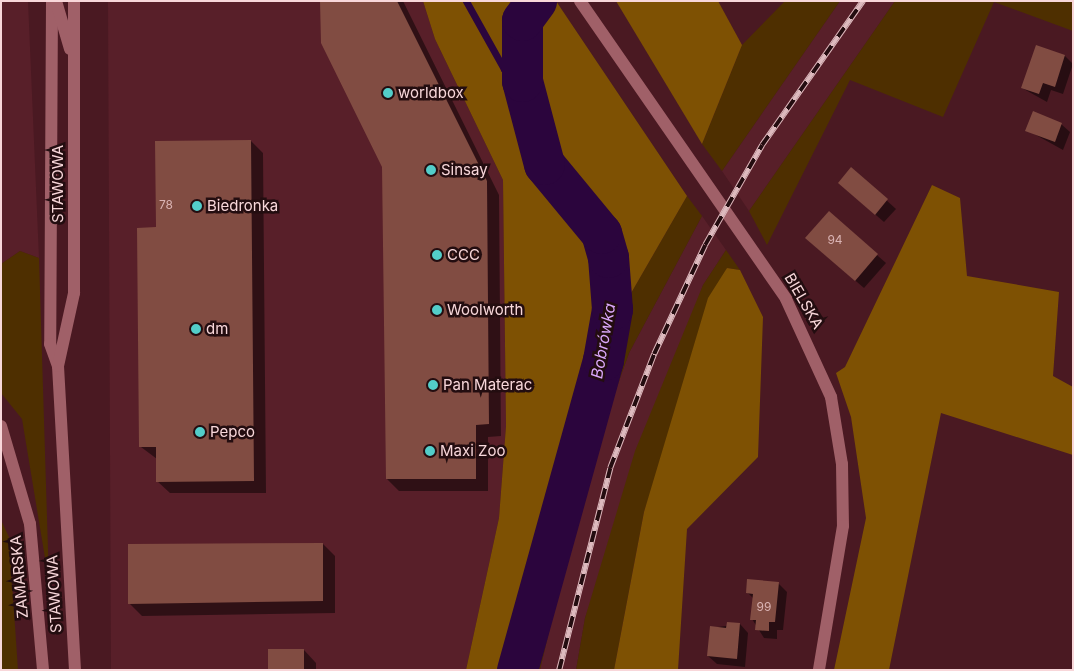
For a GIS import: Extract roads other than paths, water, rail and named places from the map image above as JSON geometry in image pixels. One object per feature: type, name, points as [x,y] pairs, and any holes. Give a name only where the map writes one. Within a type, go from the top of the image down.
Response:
[{"type":"street","name":"STAWOWA","points":[[52,1],[50,344],[58,366]]},
{"type":"street","points":[[56,1],[74,63]]},
{"type":"street","name":"STAWOWA","points":[[74,1],[74,293],[58,366],[75,670]]},
{"type":"street","name":"BIELSKA","points":[[580,1],[743,234],[806,337],[831,396],[837,430],[843,526],[819,670]]},
{"type":"street","name":"ZAMARSKA","points":[[1,426],[30,524],[43,670]]},
{"type":"waterway","points":[[466,1],[504,69],[522,81]]},
{"type":"waterway","name":"Bobrówka","points":[[517,670],[603,360],[612,309],[608,257],[601,233],[544,164],[522,81],[522,20],[536,1]]},
{"type":"railway","points":[[559,670],[610,468],[654,354],[705,245],[762,145],[863,1]]},
{"type":"place","name":"worldbox","points":[[388,93]]},
{"type":"place","name":"Sinsay","points":[[431,170]]},
{"type":"place","name":"Biedronka","points":[[197,206]]},
{"type":"place","name":"CCC","points":[[437,255]]},
{"type":"place","name":"Woolworth","points":[[437,310]]},
{"type":"place","name":"dm","points":[[196,329]]},
{"type":"place","name":"Pan Materac","points":[[433,385]]},
{"type":"place","name":"Pepco","points":[[200,432]]},
{"type":"place","name":"Maxi Zoo","points":[[430,451]]}]
